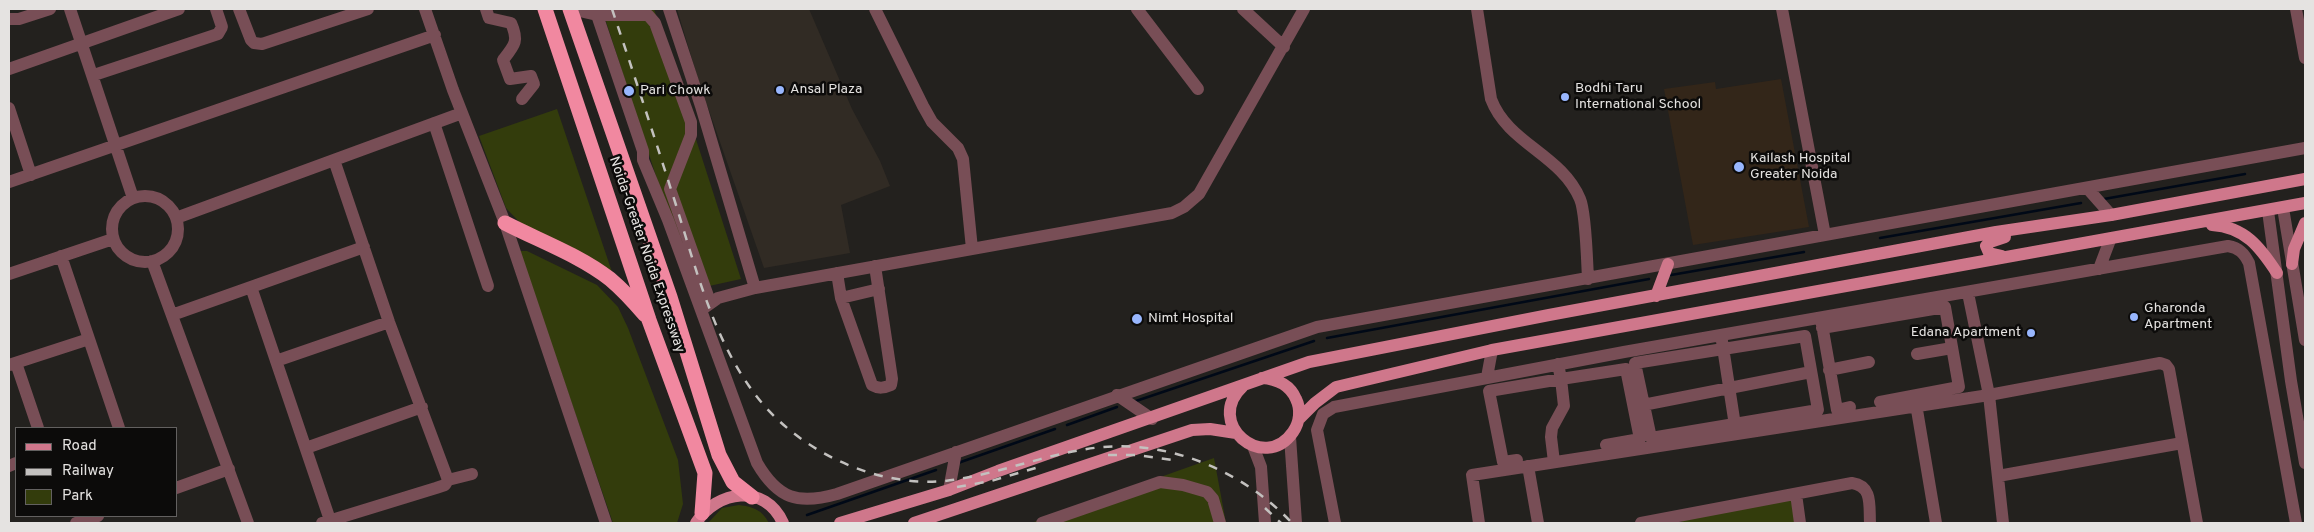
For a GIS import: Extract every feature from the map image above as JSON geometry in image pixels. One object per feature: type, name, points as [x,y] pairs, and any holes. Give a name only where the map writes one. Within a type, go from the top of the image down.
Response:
[{"type":"highway","name":"Noida-Greater Noida Expressway","points":[[545,9],[649,320],[705,472],[699,518]]},
{"type":"highway","name":"Noida-Greater Noida Expressway","points":[[570,9],[670,297],[719,455],[733,482],[752,497]]},
{"type":"highway","points":[[505,223],[583,261],[609,278],[625,292],[649,320]]},
{"type":"main road","points":[[840,523],[949,490],[998,470],[1152,419],[1309,362],[2020,229],[2111,215],[2305,179]]},
{"type":"main road","points":[[914,523],[1192,430],[1210,429],[1236,433],[1253,446],[1266,448],[1279,445],[1290,437],[1299,419],[1315,403],[1336,387],[1492,350],[2305,204]]},
{"type":"main road","points":[[2292,264],[2294,249],[2305,223]]},
{"type":"main road","points":[[2201,224],[2222,225],[2250,238],[2277,272]]},
{"type":"main road","points":[[2007,257],[1989,253],[1986,246],[1990,242],[2013,235],[2020,229]]},
{"type":"main road","points":[[1656,296],[1668,264]]},
{"type":"main road","points":[[1262,378],[1280,382],[1293,393],[1299,410],[1299,419]]},
{"type":"main road","points":[[1236,433],[1230,416],[1230,407],[1238,391],[1245,384]]},
{"type":"main road","points":[[699,518],[713,504],[725,498],[739,495],[752,497],[768,505],[784,521]]},
{"type":"street","points":[[9,19],[19,19],[50,9]]},
{"type":"street","points":[[70,9],[94,75],[133,198]]},
{"type":"street","points":[[9,69],[179,9]]},
{"type":"street","points":[[94,75],[218,34],[222,27],[216,9]]},
{"type":"street","points":[[239,9],[251,40],[254,43],[262,44],[368,9]]},
{"type":"street","points":[[426,9],[462,113],[505,223],[606,523]]},
{"type":"street","points":[[486,9],[489,18],[512,23],[517,36],[513,47],[503,60],[510,79],[531,76],[534,84],[522,99]]},
{"type":"street","points":[[570,9],[648,15],[660,9]]},
{"type":"street","points":[[669,9],[705,118],[755,288]]},
{"type":"street","points":[[1137,9],[1198,89]]},
{"type":"street","points":[[1243,9],[1284,46]]},
{"type":"street","points":[[707,296],[1172,213],[1184,207],[1198,194],[1213,171],[1304,9]]},
{"type":"street","points":[[1477,9],[1491,99],[1496,111],[1505,125],[1567,174],[1582,202],[1588,279]]},
{"type":"street","points":[[1782,9],[1825,235]]},
{"type":"street","points":[[2296,9],[2305,58]]},
{"type":"street","points":[[879,11],[932,122],[958,148],[963,159],[972,249]]},
{"type":"street","points":[[596,12],[643,151],[643,160],[707,296],[701,310]]},
{"type":"street","points":[[648,15],[655,23],[691,122],[691,135],[670,189],[707,296],[701,310],[756,464],[766,479],[784,494],[803,501],[818,500],[1317,327],[2305,148]]},
{"type":"street","points":[[9,182],[435,35]]},
{"type":"street","points":[[9,108],[31,175]]},
{"type":"street","points":[[176,218],[462,113]]},
{"type":"street","points":[[691,122],[705,118]]},
{"type":"street","points":[[434,123],[488,286]]},
{"type":"street","points":[[334,160],[389,322],[448,480]]},
{"type":"street","points":[[628,176],[643,160]]},
{"type":"street","points":[[2088,188],[2111,215]]},
{"type":"street","points":[[143,196],[154,197],[171,209],[176,218],[178,229],[176,240],[170,250],[162,257],[152,261],[133,260],[124,255],[113,239],[115,215],[120,208],[133,198],[143,196]]},
{"type":"street","points":[[2283,208],[2305,340]]},
{"type":"street","points":[[2268,211],[2291,381],[2305,463]]},
{"type":"street","points":[[9,274],[113,239]]},
{"type":"street","points":[[2099,269],[2110,240]]},
{"type":"street","points":[[1334,523],[1317,430],[1324,414],[1334,407],[1558,364],[1721,336],[1821,323],[1945,302],[1968,293],[2228,246],[2236,247],[2244,254],[2249,263],[2296,523]]},
{"type":"street","points":[[172,315],[364,247]]},
{"type":"street","points":[[60,256],[118,427]]},
{"type":"street","points":[[152,261],[248,523]]},
{"type":"street","points":[[837,273],[841,298],[872,385],[877,388],[886,387],[891,385],[892,380],[875,266]]},
{"type":"street","points":[[251,287],[306,448],[326,522],[436,488],[445,485],[448,480],[472,474]]},
{"type":"street","points":[[841,298],[879,289]]},
{"type":"street","points":[[1968,293],[1988,395],[2003,523]]},
{"type":"street","points":[[1821,323],[1837,410],[1959,387],[1945,302]]},
{"type":"street","points":[[276,362],[389,322]]},
{"type":"street","points":[[1721,336],[1736,429]]},
{"type":"street","points":[[1805,336],[1811,372],[1818,410],[1736,429],[1651,438],[1635,363],[1805,336]]},
{"type":"street","points":[[38,427],[12,364],[89,339]]},
{"type":"street","points":[[1917,354],[1952,348]]},
{"type":"street","points":[[1487,377],[1492,350]]},
{"type":"street","points":[[1829,370],[1869,362]]},
{"type":"street","points":[[1479,523],[1472,475],[1528,466],[1554,458],[1640,439],[1626,369],[1489,391],[1503,462],[1554,458],[1736,429],[1988,395],[2160,363],[2166,365],[2169,369],[2197,523]]},
{"type":"street","points":[[1554,458],[1552,428],[1564,406],[1558,364]]},
{"type":"street","points":[[1643,405],[1811,372]]},
{"type":"street","points":[[2274,396],[2291,381]]},
{"type":"street","points":[[1117,395],[1152,419]]},
{"type":"street","points":[[1916,404],[1936,523]]},
{"type":"street","points":[[306,448],[422,407]]},
{"type":"street","points":[[1290,437],[1296,523]]},
{"type":"street","points":[[1998,476],[2182,444]]},
{"type":"street","points":[[1253,446],[1261,467],[1265,523]]},
{"type":"street","points":[[949,490],[956,452]]},
{"type":"street","points":[[1528,466],[1538,523]]},
{"type":"street","points":[[178,487],[228,469]]},
{"type":"street","points":[[1042,523],[1160,482],[1183,485],[1207,492],[1213,499],[1220,523]]},
{"type":"street","points":[[1641,523],[1674,520],[1852,483],[1862,484],[1867,490],[1870,523]]},
{"type":"street","points":[[1796,494],[1800,523]]},
{"type":"street","points":[[76,523],[95,517]]},
{"type":"shaded area","points":[[677,9],[809,9],[852,109],[880,161],[890,186],[841,205],[850,253],[764,268],[698,79]]},
{"type":"shaded area","points":[[1781,79],[1809,227],[1693,245],[1664,89],[1715,82],[1716,89]]},
{"type":"green space","points":[[602,9],[654,9],[741,279],[700,288],[689,278]]},
{"type":"green space","points":[[557,109],[612,272],[527,230],[506,208],[479,136]]},
{"type":"green space","points":[[519,251],[527,251],[597,285],[618,307],[628,328],[678,460],[683,504],[677,523],[613,523]]},
{"type":"green space","points":[[1214,458],[1226,523],[1031,523]]},
{"type":"green space","points":[[1791,499],[1795,523],[1682,523],[1681,520]]},
{"type":"green space","points":[[739,505],[757,510],[769,523],[708,523],[722,508]]},
{"type":"waterway","points":[[2104,199],[2245,174]]},
{"type":"waterway","points":[[1880,238],[2081,203]]},
{"type":"waterway","points":[[1671,275],[1804,252]]},
{"type":"waterway","points":[[1327,338],[1649,279]]},
{"type":"waterway","points":[[1136,401],[1314,341]]},
{"type":"waterway","points":[[1067,425],[1117,407]]},
{"type":"waterway","points":[[958,463],[1055,429]]},
{"type":"waterway","points":[[807,515],[936,470]]},
{"type":"railway","points":[[612,9],[715,322],[736,366],[749,386],[767,409],[790,430],[814,448],[870,473],[900,480],[930,482],[977,476],[1084,449],[1128,446],[1154,449],[1180,455],[1229,475],[1252,489],[1292,523]]},
{"type":"railway","points":[[1108,455],[1136,455],[1172,460]]},
{"type":"railway","points":[[957,487],[991,481],[1039,467]]},
{"type":"railway","points":[[1265,508],[1281,523]]},
{"type":"place","name":"Ansal Plaza","points":[[780,90]]},
{"type":"place","name":"Pari Chowk","points":[[629,91]]},
{"type":"place","name":"Bodhi Taru International School","points":[[1565,97]]},
{"type":"place","name":"Kailash Hospital Greater Noida","points":[[1739,167]]},
{"type":"place","name":"Gharonda Apartment","points":[[2134,317]]},
{"type":"place","name":"Nimt Hospital","points":[[1137,319]]},
{"type":"place","name":"Edana Apartment","points":[[2031,333]]}]
